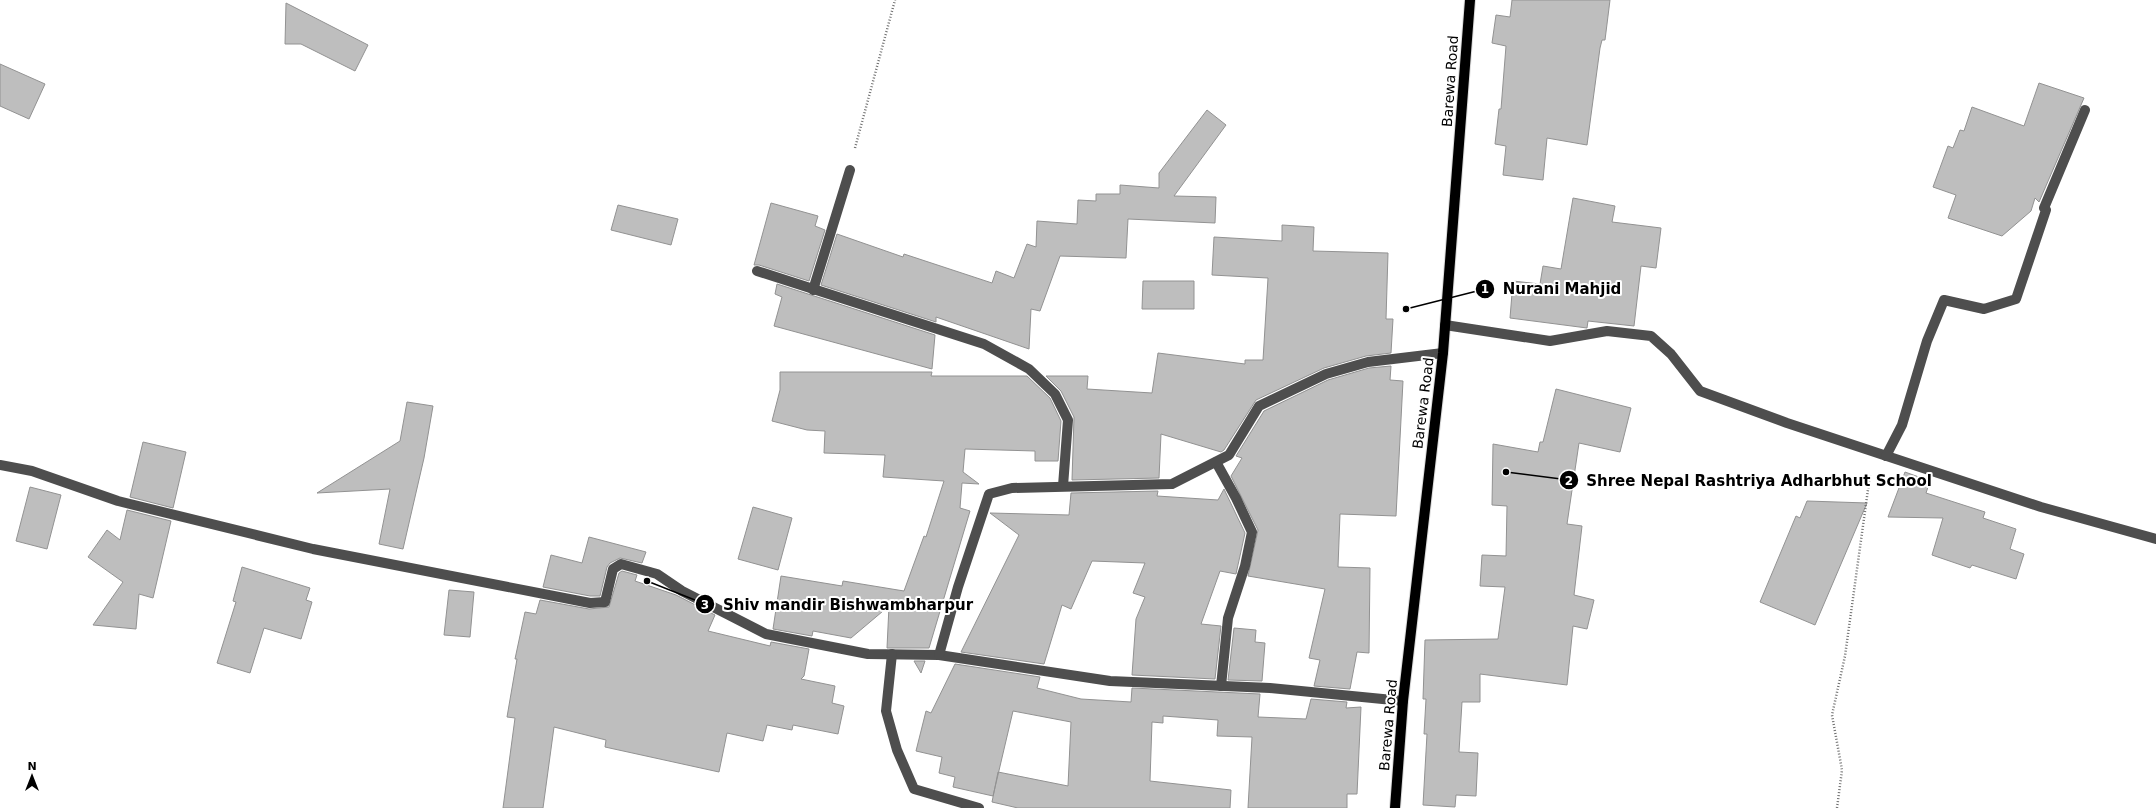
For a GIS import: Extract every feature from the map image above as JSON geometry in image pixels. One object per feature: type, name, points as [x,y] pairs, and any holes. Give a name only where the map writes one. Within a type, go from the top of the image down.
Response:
[{"type":"main road","name":"Barewa Road","points":[[1395,808],[1403,701],[1443,353],[1470,0]]},
{"type":"street","points":[[1886,456],[1902,425],[1927,341],[1944,300],[1984,309],[2016,300],[2046,210],[2044,208],[2085,110]]},
{"type":"street","points":[[813,290],[850,170]]},
{"type":"street","points":[[757,271],[984,344],[1029,369],[1055,394],[1068,420],[1063,486]]},
{"type":"street","points":[[1445,325],[1550,341],[1607,332],[1651,336],[1670,354],[1700,390],[1886,456],[2041,508],[2156,539]]},
{"type":"street","points":[[939,655],[958,588],[988,494],[1012,488],[1172,484],[1229,454],[1259,406],[1326,374],[1368,362],[1443,353]]},
{"type":"street","points":[[1216,462],[1236,498],[1252,532],[1244,566],[1228,618],[1221,686]]},
{"type":"street","points":[[0,465],[32,471],[118,501],[313,549],[590,603],[605,602],[614,569],[621,564],[657,574],[682,591],[766,634],[868,654],[939,655],[1110,681],[1270,688],[1403,701]]},
{"type":"street","points":[[892,654],[886,711],[897,750],[914,789],[979,808]]},
{"type":"path","points":[[850,170],[895,0]]},
{"type":"path","points":[[1837,808],[1842,770],[1832,716],[1845,656],[1871,470],[1886,456]]},
{"type":"building","points":[[1512,0],[1610,0],[1605,40],[1602,40],[1600,48],[1587,145],[1547,138],[1543,180],[1503,175],[1506,146],[1495,144],[1499,109],[1501,109],[1506,46],[1492,43],[1496,15],[1510,17]]},
{"type":"building","points":[[286,3],[368,45],[355,71],[301,44],[285,44]]},
{"type":"building","points":[[0,64],[45,84],[29,119],[0,106]]},
{"type":"building","points":[[2039,83],[2084,98],[2039,202],[2035,198],[2031,211],[2002,236],[1948,218],[1956,195],[1933,187],[1948,146],[1953,148],[1960,130],[1964,131],[1972,107],[2024,126]]},
{"type":"building","points":[[1207,110],[1226,125],[1174,196],[1216,197],[1215,223],[1128,219],[1126,258],[1060,256],[1040,311],[1031,309],[1029,349],[936,317],[936,322],[821,285],[837,234],[903,257],[904,254],[992,283],[996,271],[1014,278],[1027,244],[1036,247],[1037,221],[1077,224],[1078,200],[1096,201],[1096,194],[1120,194],[1120,185],[1159,188],[1159,173]]},
{"type":"building","points":[[1573,198],[1615,206],[1612,222],[1661,228],[1656,268],[1641,266],[1634,326],[1588,321],[1587,328],[1510,318],[1513,281],[1540,284],[1543,266],[1561,269]]},
{"type":"building","points":[[771,203],[818,216],[815,226],[825,230],[809,281],[759,265],[754,265]]},
{"type":"building","points":[[618,205],[678,219],[671,245],[611,230]]},
{"type":"building","points":[[1282,225],[1314,227],[1313,251],[1388,253],[1386,319],[1393,319],[1391,353],[1366,356],[1324,368],[1256,400],[1224,450],[1221,452],[1161,434],[1159,478],[1072,480],[1074,417],[1061,391],[1046,376],[1088,376],[1087,389],[1152,393],[1158,353],[1245,364],[1245,360],[1263,360],[1268,278],[1212,275],[1214,237],[1282,241]]},
{"type":"building","points":[[1143,281],[1194,281],[1194,309],[1142,309]]},
{"type":"building","points":[[777,284],[935,335],[932,369],[774,326],[782,297],[775,294]]},
{"type":"building","points":[[1391,366],[1390,380],[1403,381],[1396,516],[1340,514],[1338,567],[1370,568],[1369,653],[1357,652],[1350,689],[1314,686],[1320,660],[1309,658],[1325,589],[1248,576],[1258,530],[1231,476],[1242,458],[1236,456],[1264,411],[1328,380],[1369,368]]},
{"type":"building","points":[[780,372],[932,372],[931,376],[1027,376],[1050,398],[1061,421],[1058,461],[1035,461],[1035,451],[965,449],[963,472],[979,484],[962,483],[960,508],[970,511],[929,648],[887,648],[889,606],[851,638],[813,631],[812,636],[773,629],[781,576],[842,586],[843,581],[904,591],[924,536],[926,537],[944,481],[883,477],[885,455],[824,453],[825,431],[807,430],[772,421],[780,390]]},
{"type":"building","points":[[1556,389],[1631,408],[1620,452],[1579,443],[1567,524],[1582,526],[1574,595],[1594,600],[1587,629],[1573,626],[1567,685],[1480,674],[1480,702],[1462,702],[1459,752],[1478,753],[1476,796],[1456,795],[1455,807],[1423,805],[1427,734],[1424,734],[1426,699],[1423,699],[1425,640],[1498,639],[1505,587],[1480,586],[1482,555],[1506,556],[1507,506],[1492,505],[1493,444],[1538,452],[1540,442],[1543,442]]},
{"type":"building","points":[[407,402],[433,406],[424,458],[403,549],[379,544],[390,489],[317,493],[400,441]]},
{"type":"building","points":[[143,442],[186,452],[173,508],[130,497]]},
{"type":"building","points":[[1905,472],[1930,481],[1926,493],[1985,512],[1983,518],[2016,529],[2010,549],[2024,554],[2016,579],[1972,565],[1970,568],[1932,555],[1943,518],[1888,517]]},
{"type":"building","points":[[30,487],[61,495],[47,549],[16,541]]},
{"type":"building","points":[[1224,489],[1245,533],[1236,574],[1220,571],[1201,624],[1221,626],[1215,679],[1132,675],[1136,619],[1145,597],[1133,593],[1145,563],[1092,561],[1071,609],[1062,605],[1044,664],[961,652],[1019,535],[990,513],[1069,515],[1071,493],[1158,491],[1157,496],[1218,500]]},
{"type":"building","points":[[1807,501],[1867,503],[1815,625],[1760,602],[1796,516],[1800,518]]},
{"type":"building","points":[[753,507],[792,518],[778,570],[738,559]]},
{"type":"building","points":[[127,510],[171,521],[153,598],[139,594],[136,629],[93,625],[123,582],[88,557],[107,530],[120,540]]},
{"type":"building","points":[[589,537],[646,552],[642,563],[620,558],[610,563],[607,567],[600,596],[590,596],[543,587],[551,555],[582,563]]},
{"type":"building","points":[[242,567],[310,588],[306,600],[312,602],[301,639],[264,628],[250,673],[217,663],[236,602],[233,601]]},
{"type":"building","points":[[622,571],[637,575],[635,581],[676,595],[715,615],[708,631],[770,646],[771,642],[809,649],[804,676],[801,679],[835,686],[832,703],[844,706],[838,734],[793,725],[792,730],[767,725],[763,741],[727,733],[719,772],[605,747],[606,740],[554,727],[543,808],[503,808],[515,718],[507,717],[517,659],[515,659],[525,612],[536,614],[540,600],[589,609],[609,607],[619,573]]},
{"type":"building","points":[[449,590],[474,592],[470,637],[444,635]]},
{"type":"building","points":[[1234,628],[1256,630],[1255,642],[1265,643],[1262,681],[1228,680]]},
{"type":"building","points":[[914,661],[925,661],[921,673]]},
{"type":"building","points":[[955,664],[1040,677],[1037,688],[1081,699],[1131,702],[1132,688],[1260,694],[1258,717],[1306,719],[1311,699],[1347,702],[1346,708],[1361,707],[1357,794],[1347,794],[1347,808],[1248,808],[1252,737],[1217,736],[1218,720],[1163,716],[1163,723],[1152,722],[1150,781],[1231,790],[1230,808],[1018,808],[992,802],[993,796],[953,787],[955,777],[939,773],[942,757],[916,751],[926,711],[931,713]],"holes":[[[1013,711],[1071,722],[1068,786],[999,772]]]},
{"type":"place","name":"Nurani Mahjid","points":[[1406,309]]},
{"type":"place","name":"Shree Nepal Rashtriya Adharbhut School","points":[[1506,472]]},
{"type":"place","name":"Shiv mandir Bishwambharpur","points":[[647,581]]}]
